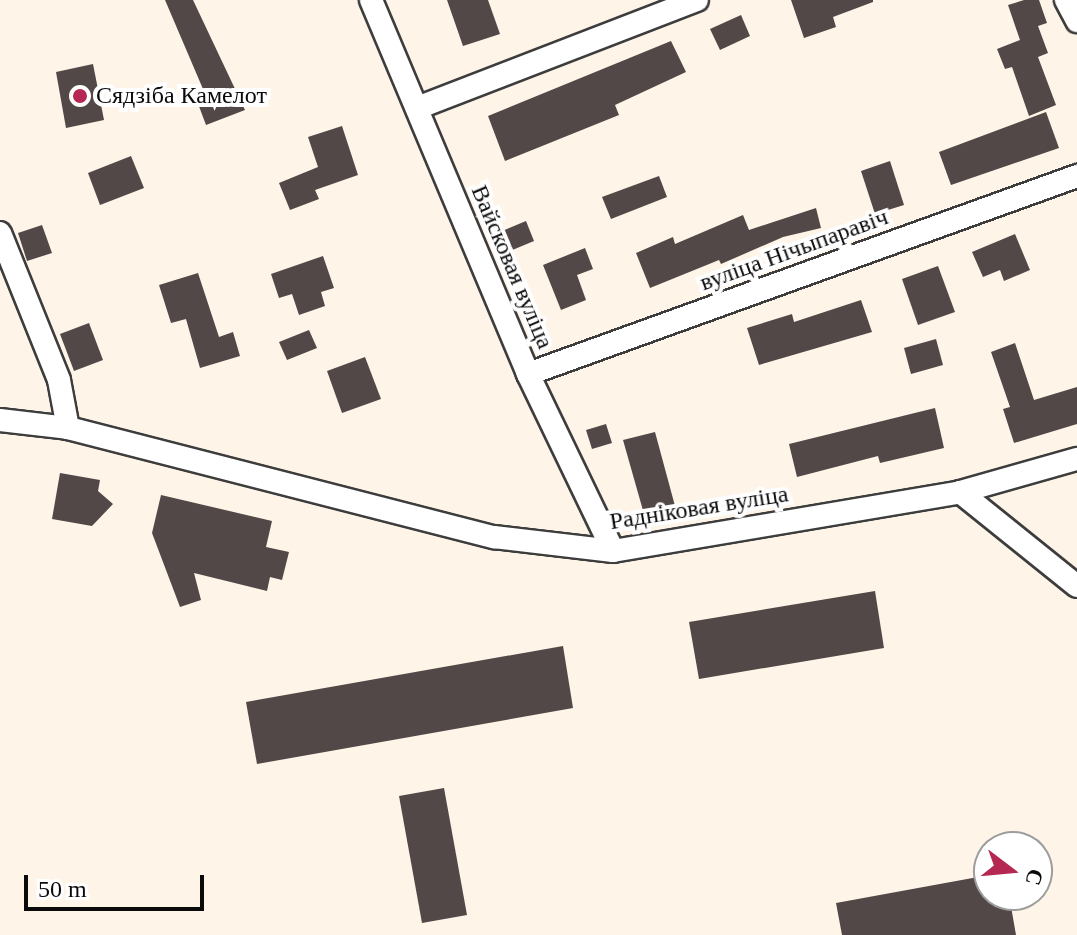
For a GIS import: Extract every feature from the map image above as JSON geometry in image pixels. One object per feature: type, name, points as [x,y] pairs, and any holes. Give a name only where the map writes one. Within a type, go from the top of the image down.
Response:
[{"type":"street","name":"Вайсковая вуліца","points":[[371,0],[528,374],[613,551]]},
{"type":"street","points":[[417,108],[697,0]]},
{"type":"street","points":[[1066,0],[1077,21]]},
{"type":"street","name":"вуліца Нічыпаравіч","points":[[528,374],[1077,176]]},
{"type":"street","points":[[0,233],[59,380],[68,428]]},
{"type":"street","name":"Радніковая вуліца","points":[[0,420],[68,428],[494,537],[613,551],[960,492],[1077,459]]},
{"type":"street","points":[[960,492],[1077,586]]},
{"type":"building","points":[[165,0],[193,0],[245,110],[206,125],[194,93],[203,89]]},
{"type":"building","points":[[447,0],[488,0],[500,34],[463,46]]},
{"type":"building","points":[[791,0],[873,2],[833,17],[836,27],[804,38]]},
{"type":"building","points":[[1039,0],[1047,23],[1038,26],[1048,53],[1038,57],[1056,105],[1029,116],[1012,67],[1005,69],[997,49],[1020,40],[1008,5]]},
{"type":"building","points":[[741,15],[750,36],[720,50],[710,29]]},
{"type":"building","points":[[671,41],[686,72],[615,105],[619,115],[505,161],[488,116]]},
{"type":"building","name":"Сядзіба Камелот","points":[[93,64],[104,120],[66,128],[56,72]]},
{"type":"building","points":[[1046,112],[1059,148],[951,185],[939,152]]},
{"type":"building","points":[[342,126],[358,175],[315,190],[319,199],[290,210],[279,183],[318,167],[308,137]]},
{"type":"building","points":[[131,156],[144,188],[100,205],[88,173]]},
{"type":"building","points":[[890,161],[904,205],[875,214],[861,171]]},
{"type":"building","points":[[659,176],[667,197],[611,219],[602,197]]},
{"type":"building","points":[[816,208],[821,228],[783,237],[721,264],[719,260],[650,288],[636,253],[673,237],[675,244],[743,215],[749,230]]},
{"type":"building","points":[[526,221],[534,241],[510,251],[502,231]]},
{"type":"building","points":[[42,225],[52,253],[27,261],[18,233]]},
{"type":"building","points":[[1015,234],[1030,270],[1004,281],[1000,270],[983,277],[972,252]]},
{"type":"building","points":[[585,248],[593,269],[577,275],[586,300],[561,310],[543,265]]},
{"type":"building","points":[[323,256],[334,288],[321,292],[325,306],[299,315],[292,294],[279,298],[271,274]]},
{"type":"building","points":[[938,266],[955,312],[918,325],[902,279]]},
{"type":"building","points":[[198,273],[219,337],[233,332],[240,356],[200,368],[186,319],[171,323],[159,285]]},
{"type":"building","points":[[861,300],[872,332],[759,365],[747,328],[792,314],[794,322]]},
{"type":"building","points":[[89,323],[103,360],[74,371],[60,334]]},
{"type":"building","points":[[309,330],[317,348],[287,360],[279,342]]},
{"type":"building","points":[[936,339],[943,365],[911,374],[904,348]]},
{"type":"building","points":[[1015,343],[1034,400],[1077,387],[1077,424],[1014,443],[1003,409],[1010,407],[991,352]]},
{"type":"building","points":[[365,357],[381,399],[342,413],[327,371]]},
{"type":"building","points":[[935,408],[944,448],[880,463],[878,456],[797,477],[789,444]]},
{"type":"building","points":[[606,424],[612,443],[592,449],[586,430]]},
{"type":"building","points":[[655,432],[675,506],[644,514],[623,440]]},
{"type":"building","points":[[60,473],[100,480],[98,491],[113,504],[92,526],[52,519]]},
{"type":"building","points":[[161,495],[272,521],[266,547],[289,552],[282,580],[270,577],[267,591],[194,573],[201,600],[180,607],[152,533]]},
{"type":"building","points":[[875,591],[884,648],[699,679],[689,622]]},
{"type":"building","points":[[563,646],[573,708],[257,764],[246,702]]},
{"type":"building","points":[[444,788],[467,915],[422,923],[399,796]]},
{"type":"building","points":[[973,878],[973,911],[1012,911],[1016,935],[842,935],[836,903]]},
{"type":"place","name":"Сядзіба Камелот","points":[[80,96]]}]
